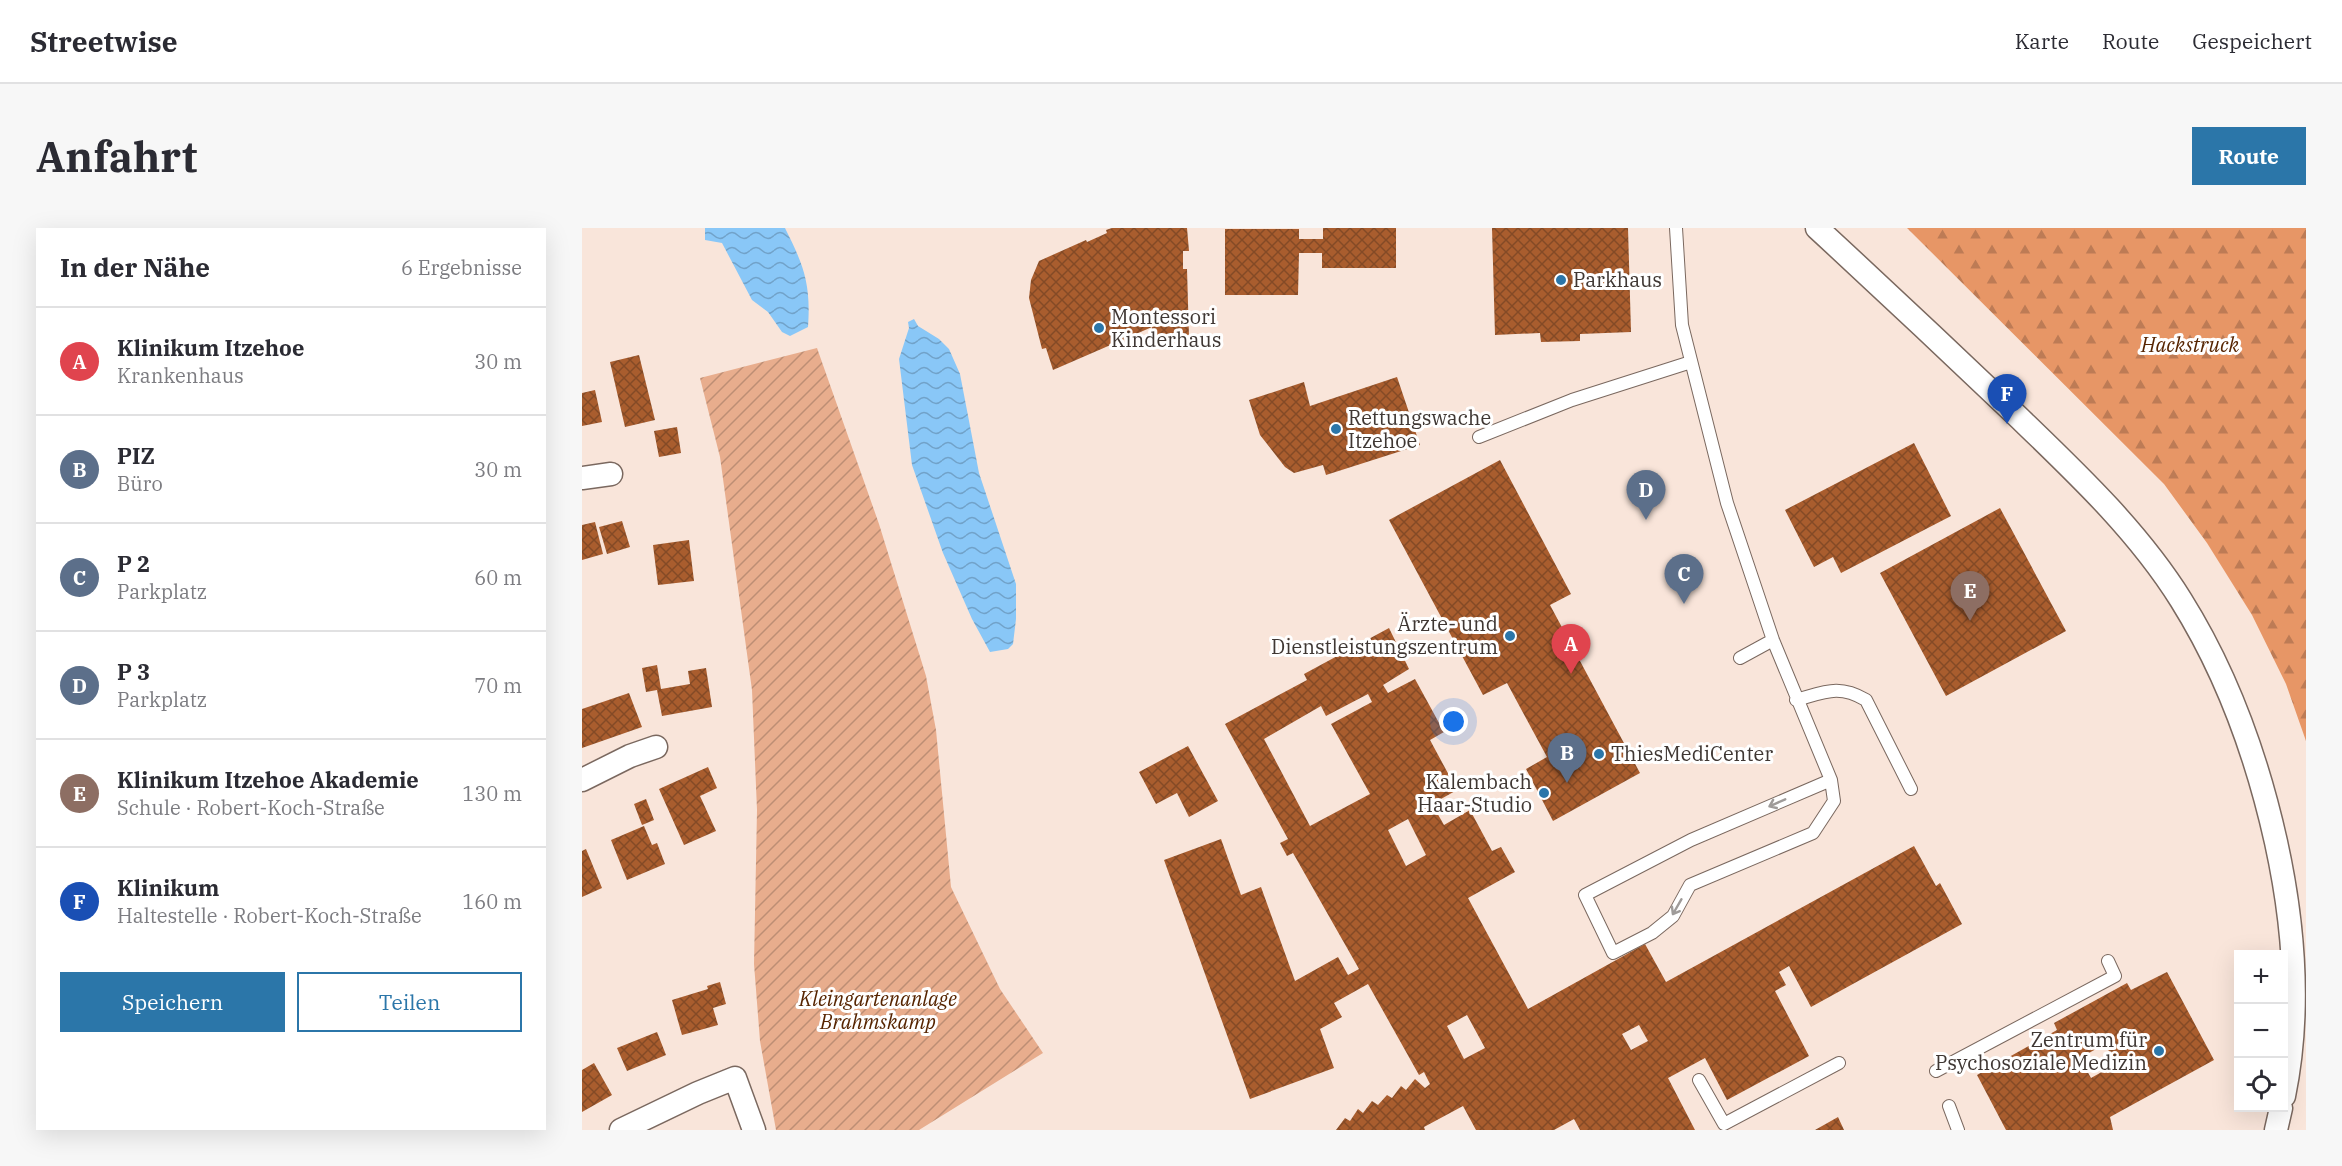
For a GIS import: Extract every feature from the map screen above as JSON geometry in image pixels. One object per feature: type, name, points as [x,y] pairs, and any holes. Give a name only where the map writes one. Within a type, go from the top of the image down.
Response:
[{"type":"street","points":[[1817,228],[2014,413],[2110,509],[2160,570],[2182,602],[2214,662],[2241,721],[2261,778],[2286,886],[2293,953],[2293,1000],[2287,1058]]},
{"type":"street","points":[[582,478],[611,474]]},
{"type":"street","points":[[582,780],[630,756],[656,747]]},
{"type":"street","points":[[621,1130],[735,1078],[754,1130]]},
{"type":"street","points":[[2276,1130],[2280,1112]]},
{"type":"lane","points":[[1676,228],[1682,325],[1727,503],[1773,640],[1831,780],[1834,801],[1813,833],[1690,885],[1672,916],[1652,933],[1613,952],[1585,895],[1721,827],[1831,780]]},
{"type":"lane","points":[[1479,437],[1572,400],[1691,362]]},
{"type":"lane","points":[[1740,658],[1773,640]]},
{"type":"lane","points":[[1796,699],[1837,689],[1853,692],[1866,700],[1911,789]]},
{"type":"lane","points":[[1936,1071],[2115,976],[2108,962]]},
{"type":"lane","points":[[1699,1080],[1724,1124],[1839,1063]]},
{"type":"lane","points":[[1949,1106],[1958,1130]]},
{"type":"green space","name":"Hackstruck","points":[[1907,228],[2306,228],[2306,741],[2286,684],[2252,615],[2207,543],[2164,484]]},
{"type":"green space","name":"Kleingartenanlage Brahmskamp","points":[[817,348],[879,524],[926,676],[936,730],[951,887],[1000,989],[1043,1053],[919,1130],[776,1130],[760,1041],[754,964],[757,810],[752,690],[720,457],[700,378]]},
{"type":"water","points":[[705,228],[785,228],[805,276],[809,312],[808,327],[790,336],[782,332],[768,312],[752,300],[722,243],[705,240]]},
{"type":"water","points":[[914,319],[918,326],[939,339],[949,349],[960,374],[979,473],[1016,584],[1013,644],[1008,649],[990,652],[972,619],[943,553],[912,465],[899,359],[909,328],[908,322]]},
{"type":"building","points":[[1112,228],[1187,228],[1189,251],[1183,251],[1183,269],[1187,269],[1189,337],[1151,347],[1152,327],[1053,370],[1046,348],[1042,349],[1029,298],[1031,280],[1039,261],[1107,233],[1106,230]]},
{"type":"building","points":[[1323,228],[1396,228],[1396,268],[1322,268],[1322,253],[1299,253],[1298,295],[1225,295],[1225,229],[1299,229],[1299,239],[1323,239]]},
{"type":"building","name":"Parkhaus","points":[[1492,228],[1628,228],[1631,332],[1580,334],[1580,341],[1541,342],[1540,333],[1495,335]]},
{"type":"building","points":[[639,355],[655,420],[625,427],[610,362]]},
{"type":"building","name":"Rettungswache Itzehoe","points":[[1397,377],[1420,445],[1326,475],[1323,465],[1294,473],[1285,467],[1260,435],[1249,400],[1304,382],[1310,406]]},
{"type":"building","points":[[595,390],[602,422],[582,426],[582,393]]},
{"type":"building","points":[[677,427],[681,453],[659,457],[654,431]]},
{"type":"building","points":[[1914,443],[1951,516],[1841,573],[1833,557],[1814,567],[1785,510]]},
{"type":"building","name":"Ärzte- und Dienstleistungszentrum","points":[[1500,460],[1571,594],[1550,605],[1640,773],[1553,821],[1526,769],[1547,757],[1507,683],[1483,695],[1389,520]]},
{"type":"building","points":[[2000,508],[2066,631],[1946,696],[1880,573]]},
{"type":"building","points":[[622,521],[630,547],[607,554],[599,527]]},
{"type":"building","points":[[595,522],[603,554],[582,560],[582,525]]},
{"type":"building","points":[[689,540],[694,581],[658,585],[653,545]]},
{"type":"building","points":[[1389,628],[1409,669],[1383,685],[1388,693],[1415,679],[1444,732],[1430,740],[1457,790],[1432,804],[1444,825],[1470,810],[1492,851],[1501,847],[1515,872],[1468,898],[1528,1009],[1645,944],[1666,982],[1914,846],[1936,886],[1940,883],[1962,924],[1811,1007],[1789,966],[1779,972],[1786,985],[1775,991],[1809,1056],[1727,1100],[1705,1058],[1668,1078],[1695,1130],[1580,1130],[1574,1119],[1554,1130],[1476,1130],[1463,1106],[1424,1127],[1425,1130],[1336,1130],[1345,1118],[1350,1121],[1358,1109],[1363,1113],[1372,1101],[1378,1105],[1387,1095],[1392,1098],[1401,1086],[1406,1090],[1415,1079],[1425,1088],[1430,1084],[1424,1072],[1419,1075],[1368,984],[1334,1003],[1342,1017],[1320,1029],[1334,1068],[1250,1099],[1164,860],[1221,839],[1241,895],[1261,887],[1295,981],[1338,957],[1348,975],[1359,969],[1293,853],[1287,856],[1280,843],[1288,839],[1225,724],[1307,680],[1304,674]],"holes":[[[1368,694],[1372,702],[1331,724],[1370,794],[1310,826],[1264,739],[1321,706],[1326,716]],[[1408,819],[1426,855],[1406,866],[1388,830]],[[1467,1015],[1485,1048],[1464,1059],[1447,1026]],[[1639,1025],[1648,1041],[1631,1050],[1622,1034]]]},
{"type":"building","points":[[657,665],[661,689],[690,684],[688,671],[706,668],[712,707],[662,716],[657,690],[646,692],[642,668]]},
{"type":"building","points":[[629,693],[642,727],[582,748],[582,709]]},
{"type":"building","points":[[1188,746],[1218,801],[1189,817],[1177,793],[1156,804],[1139,772]]},
{"type":"building","points":[[708,767],[717,788],[700,796],[716,831],[684,845],[659,789]]},
{"type":"building","points":[[646,799],[654,820],[642,825],[634,804]]},
{"type":"building","points":[[644,826],[652,845],[657,843],[665,864],[627,880],[611,840]]},
{"type":"building","points":[[586,849],[602,888],[582,897],[582,851]]},
{"type":"building","name":"Zentrum für Psychosoziale Medizin","points":[[2167,972],[2214,1060],[2110,1117],[2113,1130],[2006,1130],[1977,1075],[2057,1030],[2054,1023],[2127,983],[2131,990]],"holes":[[[2105,1044],[2116,1064],[2091,1078],[2080,1058]]]},
{"type":"building","points":[[720,982],[726,1004],[713,1008],[718,1025],[682,1035],[672,1000],[708,989],[707,986]]},
{"type":"building","points":[[657,1032],[666,1055],[627,1071],[617,1048]]},
{"type":"building","points":[[594,1063],[612,1095],[582,1112],[582,1070]]},
{"type":"building","points":[[1838,1117],[1844,1130],[1815,1130]]},
{"type":"place","name":"Parkhaus","points":[[1561,280]]},
{"type":"place","name":"Montessori Kinderhaus","points":[[1099,328]]},
{"type":"place","name":"Klinikum","points":[[2007,424]]},
{"type":"place","name":"Rettungswache Itzehoe","points":[[1336,429]]},
{"type":"place","name":"P 3","points":[[1646,520]]},
{"type":"place","name":"P 2","points":[[1684,604]]},
{"type":"place","name":"Klinikum Itzehoe Akademie","points":[[1970,621]]},
{"type":"place","name":"Ärzte- und Dienstleistungszentrum","points":[[1510,636]]},
{"type":"place","name":"Klinikum Itzehoe","points":[[1571,674]]},
{"type":"place","name":"ThiesMediCenter","points":[[1599,754]]},
{"type":"place","name":"PIZ","points":[[1567,783]]},
{"type":"place","name":"Kalembach Haar-Studio","points":[[1544,793]]},
{"type":"place","name":"Zentrum für Psychosoziale Medizin","points":[[2159,1051]]}]
